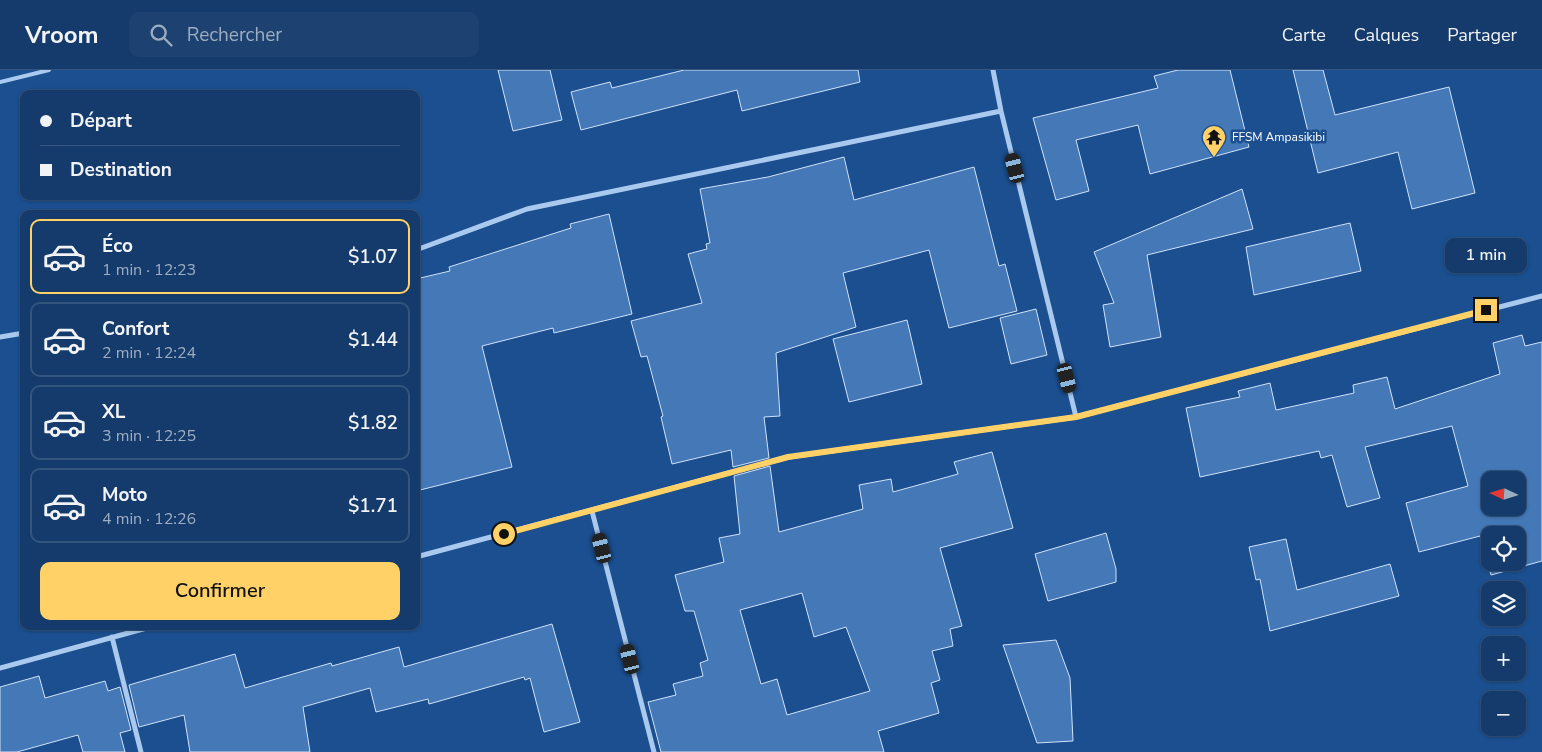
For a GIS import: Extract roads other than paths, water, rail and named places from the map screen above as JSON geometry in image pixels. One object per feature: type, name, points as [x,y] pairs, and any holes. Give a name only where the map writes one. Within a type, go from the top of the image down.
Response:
[{"type":"street","points":[[993,70],[1001,111],[1076,417]]},
{"type":"street","points":[[420,249],[527,209],[1001,111]]},
{"type":"street","points":[[420,556],[788,457],[1076,417],[1542,296]]},
{"type":"street","points":[[0,336],[20,333]]},
{"type":"street","points":[[592,511],[654,752]]},
{"type":"street","points":[[0,668],[139,630]]},
{"type":"street","points":[[112,637],[142,752]]},
{"type":"lane","points":[[0,82],[49,70]]},
{"type":"place","name":"FFSM Ampasikibi","points":[[1214,158]]}]
